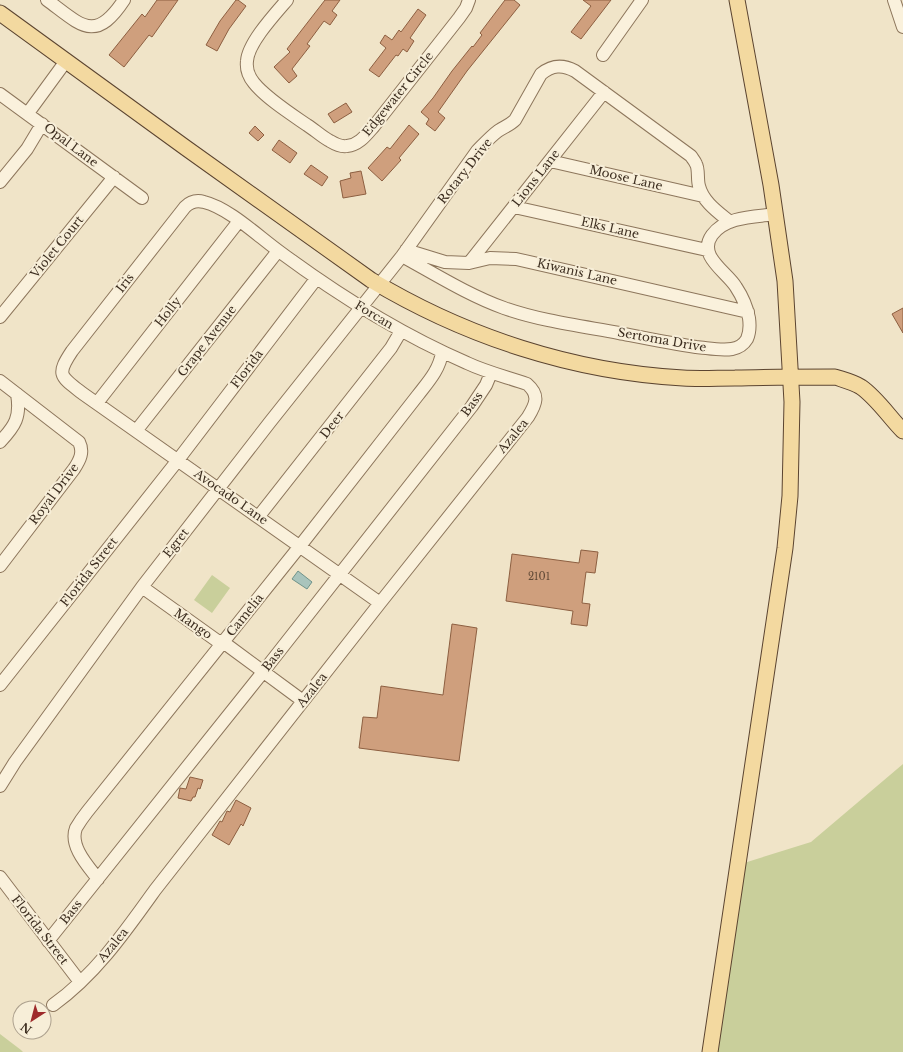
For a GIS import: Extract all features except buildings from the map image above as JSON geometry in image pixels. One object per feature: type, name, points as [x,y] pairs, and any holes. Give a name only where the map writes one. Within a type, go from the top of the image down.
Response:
[{"type":"main road","points":[[710,1052],[785,548],[790,496],[792,402],[785,281],[776,214],[737,0]]},
{"type":"main road","points":[[0,13],[186,148],[379,285],[428,311],[491,338],[535,353],[584,365],[637,374],[684,378],[835,377],[848,380],[868,392],[903,431]]},
{"type":"street","points":[[47,0],[76,21],[87,27],[93,27],[101,25],[108,20],[124,0]]},
{"type":"street","name":"Edgewater Circle","points":[[287,0],[251,47],[246,60],[249,76],[266,94],[292,115],[330,141],[346,146],[362,140],[374,126],[459,18],[466,8],[469,0]]},
{"type":"street","points":[[603,55],[642,0]]},
{"type":"street","points":[[894,0],[903,27]]},
{"type":"street","points":[[28,113],[66,61]]},
{"type":"street","name":"Rotary Drive","points":[[361,308],[404,253],[477,152],[491,136],[510,125],[515,120],[542,74],[547,69],[554,66],[568,67],[691,156],[696,164],[698,183],[703,196]]},
{"type":"street","name":"Lions Lane","points":[[468,263],[604,92]]},
{"type":"street","name":"Opal Lane","points":[[0,94],[28,113],[142,198]]},
{"type":"street","points":[[0,182],[27,149],[42,124]]},
{"type":"street","name":"Moose Lane","points":[[550,161],[703,196]]},
{"type":"street","name":"Violet Court","points":[[0,317],[114,177]]},
{"type":"street","points":[[703,196],[712,207],[730,222]]},
{"type":"street","name":"Iris","points":[[82,392],[62,374],[63,365],[72,351],[185,206],[196,201],[204,202],[224,212]]},
{"type":"street","name":"Elks Lane","points":[[514,207],[707,250]]},
{"type":"street","name":"Forcan","points":[[224,212],[239,221],[316,279],[361,308],[442,352],[491,373],[527,384],[536,394]]},
{"type":"street","points":[[707,250],[709,241],[713,234],[730,222],[745,218],[776,214]]},
{"type":"street","name":"Holly","points":[[97,403],[239,221]]},
{"type":"street","name":"Sertoma Drive","points":[[404,253],[463,289],[505,308],[533,316],[668,343],[714,349],[731,349],[738,347],[746,340],[749,333],[748,312],[736,287],[713,261],[707,250]]},
{"type":"street","name":"Grape Avenue","points":[[136,431],[278,251]]},
{"type":"street","name":"Kiwanis Lane","points":[[404,253],[445,262],[468,263],[490,258],[516,259],[748,312]]},
{"type":"street","name":"Florida","points":[[178,460],[316,279]]},
{"type":"street","name":"Egret","points":[[0,786],[15,762],[142,587],[361,308]]},
{"type":"street","name":"Deer","points":[[259,516],[386,355],[401,331]]},
{"type":"street","name":"Camelia","points":[[98,879],[78,850],[75,835],[77,828],[87,812],[300,546],[427,382],[441,362],[442,352]]},
{"type":"street","name":"Bass","points":[[48,940],[263,672],[472,406],[486,385],[491,373]]},
{"type":"street","name":"Royal Drive","points":[[0,381],[79,442],[81,447],[79,460],[74,468],[0,566]]},
{"type":"street","name":"Avocado Lane","points":[[82,392],[380,603]]},
{"type":"street","points":[[0,442],[17,418],[19,405],[17,394]]},
{"type":"street","name":"Azalea","points":[[53,1005],[101,962],[155,890],[380,603],[528,418],[536,400],[536,394]]},
{"type":"street","name":"Florida Street","points":[[0,685],[178,460]]},
{"type":"street","name":"Mango","points":[[142,587],[216,640],[223,642],[304,700]]},
{"type":"street","name":"Florida Street","points":[[0,877],[80,982]]},
{"type":"green space","points":[[212,575],[230,588],[212,613],[194,600]]},
{"type":"green space","points":[[903,764],[903,1052],[715,1052],[744,863],[811,842]]},
{"type":"green space","points":[[0,1034],[21,1050],[23,1052],[0,1052]]},
{"type":"water","points":[[298,571],[312,582],[307,589],[292,579]]}]
